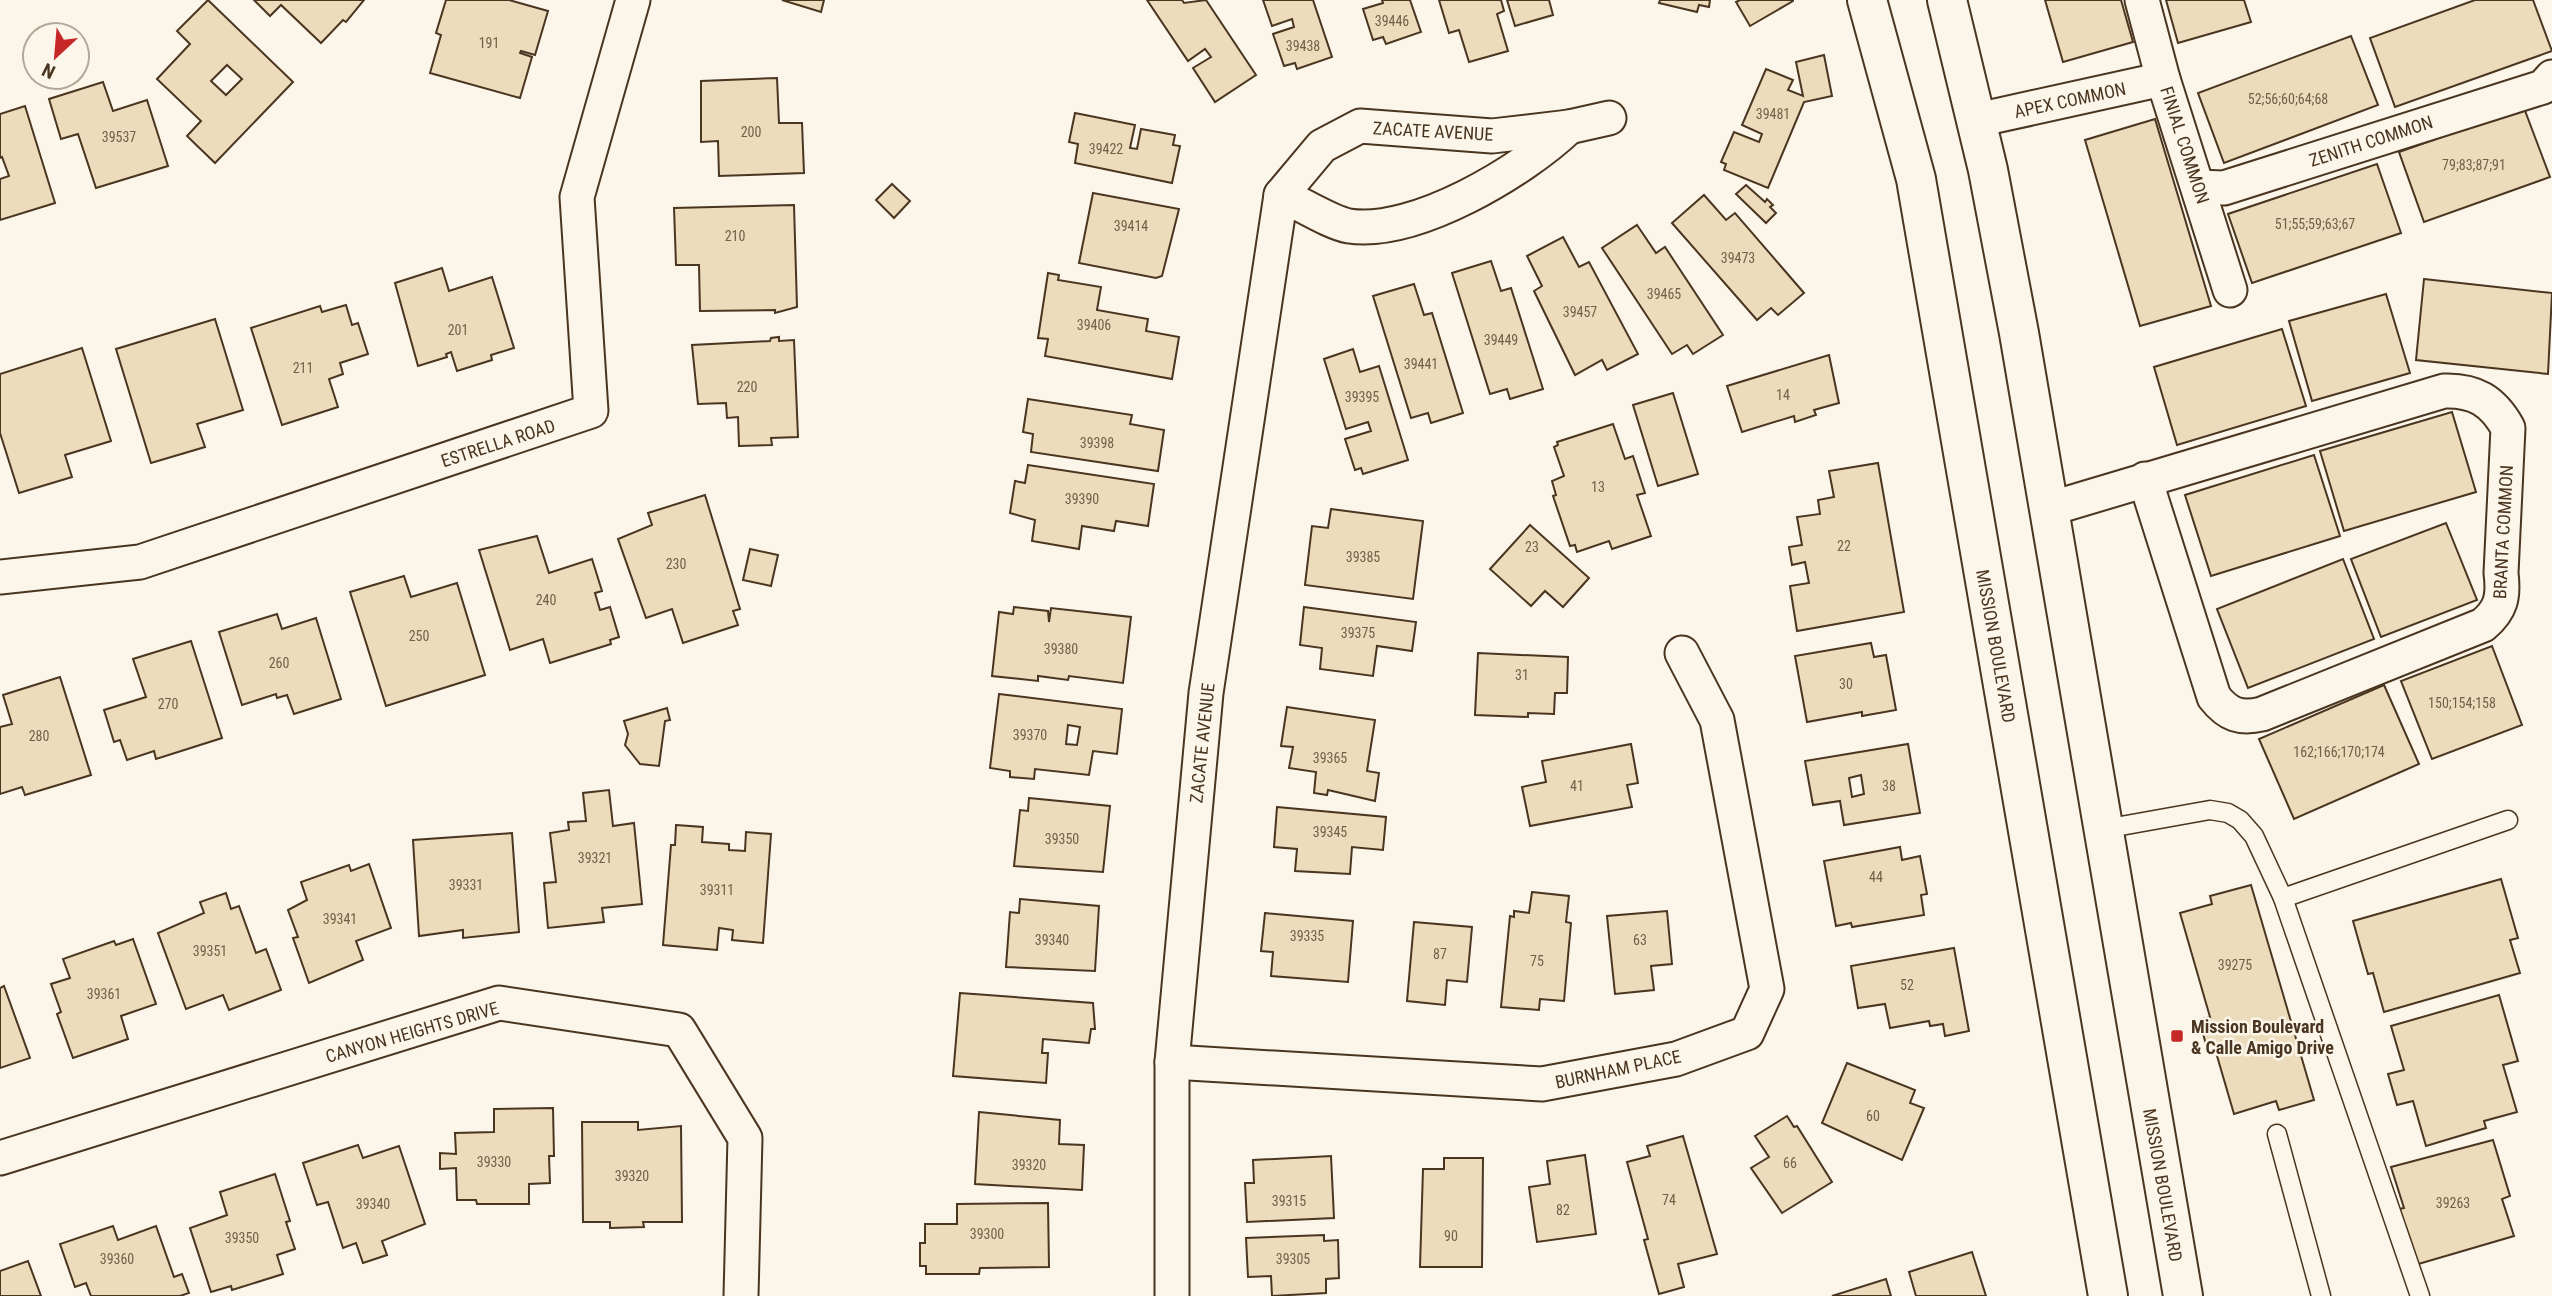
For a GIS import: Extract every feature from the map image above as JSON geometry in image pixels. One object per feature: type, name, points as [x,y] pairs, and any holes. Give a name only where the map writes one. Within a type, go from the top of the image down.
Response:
[{"type":"main road","name":"MISSION BOULEVARD","points":[[1867,0],[1916,179],[2108,1296]]},
{"type":"main road","name":"MISSION BOULEVARD","points":[[1947,0],[1977,120],[2014,306],[2183,1296]]},
{"type":"street","name":"ESTRELLA ROAD","points":[[0,577],[140,562],[591,411],[577,198],[633,0]]},
{"type":"street","name":"FINIAL COMMON","points":[[2142,0],[2230,290]]},
{"type":"street","name":"APEX COMMON","points":[[1977,120],[2164,79]]},
{"type":"street","name":"ZENITH COMMON","points":[[2199,187],[2224,188],[2547,82]]},
{"type":"street","name":"ZACATE AVENUE","points":[[1172,1296],[1172,1062],[1206,693],[1281,195],[1322,146],[1360,126],[1492,136],[1569,127],[1609,118]]},
{"type":"street","name":"ZACATE AVENUE","points":[[1281,195],[1349,226],[1390,224],[1438,210],[1487,185],[1547,148],[1569,127]]},
{"type":"street","name":"BRANTA COMMON","points":[[2049,509],[2145,479],[2444,391],[2464,390],[2485,399],[2499,411],[2508,428],[2501,573],[2503,593],[2497,613],[2483,625],[2262,714],[2245,718],[2225,711],[2214,696],[2145,479]]},
{"type":"street","name":"BURNHAM PLACE","points":[[1172,1062],[1542,1084],[1676,1059],[1747,1033],[1767,989],[1717,720],[1682,653]]},
{"type":"street","name":"CANYON HEIGHTS DRIVE","points":[[0,1158],[499,1003],[679,1030],[745,1138],[741,1296]]},
{"type":"lane","points":[[2104,829],[2210,810],[2228,813],[2240,820],[2254,836],[2283,898],[2420,1296]]},
{"type":"lane","points":[[2283,898],[2508,820]]},
{"type":"lane","points":[[2277,1134],[2321,1296]]},
{"type":"building","points":[[208,0],[293,82],[215,163],[187,136],[201,121],[157,79],[190,44],[177,31]],"holes":[[[227,65],[242,79],[226,95],[211,81]]]},
{"type":"building","points":[[254,0],[364,0],[346,22],[343,20],[321,43],[281,5],[270,16]]},
{"type":"building","points":[[446,0],[509,0],[548,11],[535,55],[521,51],[520,53],[532,57],[520,98],[430,73],[441,35],[436,33]]},
{"type":"building","points":[[782,0],[824,0],[821,12]]},
{"type":"building","points":[[1147,0],[1182,0],[1184,3],[1206,0],[1256,75],[1215,102],[1193,68],[1211,57],[1205,49],[1188,61]]},
{"type":"building","points":[[1263,0],[1313,0],[1332,57],[1297,69],[1295,63],[1284,66],[1273,34],[1294,27],[1292,19],[1272,26]]},
{"type":"building","points":[[1382,0],[1410,0],[1421,32],[1386,44],[1383,37],[1373,40],[1363,9],[1383,3]]},
{"type":"building","points":[[1439,0],[1501,0],[1504,11],[1497,14],[1508,51],[1469,62],[1459,30],[1449,33]]},
{"type":"building","points":[[1507,0],[1549,0],[1553,15],[1515,26]]},
{"type":"building","points":[[1660,0],[1710,0],[1709,7],[1699,5],[1697,12],[1659,3]]},
{"type":"building","points":[[2045,0],[2121,0],[2133,42],[2063,62]]},
{"type":"building","points":[[2166,0],[2244,0],[2251,22],[2178,43]]},
{"type":"building","points":[[2475,0],[2533,0],[2552,51],[2395,107],[2370,38]]},
{"type":"building","points":[[1793,1],[1750,26],[1736,2]]},
{"type":"building","points":[[2351,36],[2378,105],[2224,163],[2198,93]]},
{"type":"building","points":[[1824,55],[1832,96],[1804,102],[1768,188],[1724,170],[1726,164],[1721,162],[1734,132],[1759,142],[1762,134],[1742,125],[1766,69],[1793,80],[1788,90],[1803,96],[1796,62]]},
{"type":"building","points":[[777,78],[779,123],[802,123],[804,173],[719,176],[718,141],[701,142],[701,81]]},
{"type":"building","points":[[103,82],[113,111],[147,100],[168,166],[96,188],[78,134],[61,139],[49,99],[74,91],[91,91],[91,86]]},
{"type":"building","points":[[25,106],[55,203],[0,220],[0,179],[9,176],[2,157],[0,158],[0,114]]},
{"type":"building","points":[[2524,108],[2550,177],[2424,222],[2399,152]]},
{"type":"building","points":[[1075,113],[1135,125],[1130,148],[1137,149],[1141,129],[1175,135],[1173,145],[1180,146],[1172,183],[1075,163],[1078,144],[1069,142]]},
{"type":"building","points":[[2155,119],[2211,306],[2140,326],[2085,140]]},
{"type":"building","points":[[2377,164],[2401,233],[2252,283],[2228,214]]},
{"type":"building","points":[[892,184],[910,201],[894,218],[876,200]]},
{"type":"building","points":[[1746,185],[1765,202],[1767,199],[1773,205],[1770,207],[1776,213],[1766,223],[1736,194]]},
{"type":"building","points":[[1093,193],[1179,209],[1162,276],[1156,278],[1079,263]]},
{"type":"building","points":[[1704,195],[1726,220],[1735,213],[1804,293],[1778,315],[1771,308],[1757,320],[1672,223]]},
{"type":"building","points":[[794,205],[797,307],[775,313],[775,310],[700,311],[699,265],[676,265],[674,208]]},
{"type":"building","points":[[1637,225],[1656,253],[1665,247],[1723,335],[1693,354],[1687,345],[1672,354],[1602,248]]},
{"type":"building","points":[[1563,237],[1579,267],[1589,262],[1638,354],[1607,370],[1602,360],[1575,375],[1534,291],[1542,286],[1527,256]]},
{"type":"building","points":[[1491,261],[1501,291],[1511,288],[1543,389],[1510,399],[1507,389],[1490,394],[1452,273]]},
{"type":"building","points":[[442,268],[449,291],[492,277],[514,348],[491,355],[492,360],[457,371],[451,352],[446,354],[447,357],[418,366],[395,283]]},
{"type":"building","points":[[1048,273],[1059,275],[1058,280],[1101,287],[1097,310],[1148,319],[1146,331],[1179,337],[1172,379],[1045,356],[1048,339],[1038,338]]},
{"type":"building","points":[[2424,279],[2552,293],[2548,374],[2416,360]]},
{"type":"building","points":[[1414,284],[1424,315],[1432,313],[1463,413],[1431,423],[1428,413],[1411,418],[1373,296]]},
{"type":"building","points":[[2386,294],[2410,373],[2312,401],[2289,321]]},
{"type":"building","points":[[346,305],[352,325],[358,323],[368,354],[340,363],[343,374],[329,379],[338,407],[282,425],[251,328],[320,306],[322,312]]},
{"type":"building","points":[[215,319],[243,410],[197,424],[205,447],[151,463],[116,349]]},
{"type":"building","points":[[2282,329],[2306,406],[2177,445],[2154,367]]},
{"type":"building","points":[[779,337],[779,341],[794,340],[798,437],[771,438],[772,445],[739,446],[738,417],[727,418],[726,403],[698,404],[692,345],[770,341],[771,338]]},
{"type":"building","points":[[82,348],[111,441],[65,455],[72,477],[19,493],[0,433],[0,374]]},
{"type":"building","points":[[1353,349],[1360,372],[1379,366],[1408,460],[1363,474],[1361,468],[1355,470],[1345,439],[1371,431],[1368,422],[1346,429],[1324,359]]},
{"type":"building","points":[[1829,355],[1839,403],[1814,410],[1816,415],[1795,422],[1794,416],[1742,432],[1727,386]]},
{"type":"building","points":[[1673,393],[1698,474],[1658,486],[1633,405]]},
{"type":"building","points":[[1028,399],[1132,415],[1130,424],[1164,430],[1158,471],[1031,452],[1033,434],[1023,432]]},
{"type":"building","points":[[2452,412],[2476,492],[2344,531],[2320,451]]},
{"type":"building","points":[[1613,424],[1625,459],[1633,456],[1645,493],[1637,495],[1651,536],[1612,549],[1609,541],[1577,552],[1575,545],[1570,546],[1553,496],[1556,495],[1552,481],[1564,476],[1554,447],[1558,445],[1557,442]]},
{"type":"building","points":[[2314,455],[2340,536],[2211,576],[2185,495]]},
{"type":"building","points":[[1878,463],[1904,612],[1797,631],[1790,586],[1809,583],[1805,562],[1792,565],[1789,547],[1802,545],[1797,517],[1820,514],[1818,500],[1834,497],[1829,471]]},
{"type":"building","points":[[1028,465],[1154,484],[1148,526],[1116,521],[1114,531],[1082,526],[1079,549],[1032,541],[1035,520],[1010,513],[1015,481],[1025,483]]},
{"type":"building","points":[[705,495],[740,609],[733,611],[738,625],[683,643],[672,609],[646,618],[618,539],[652,525],[648,513]]},
{"type":"building","points":[[1331,509],[1423,521],[1413,599],[1305,585],[1312,526],[1328,528]]},
{"type":"building","points":[[2446,523],[2477,600],[2381,637],[2351,559]]},
{"type":"building","points":[[1530,525],[1589,578],[1563,607],[1545,591],[1531,606],[1490,569]]},
{"type":"building","points":[[537,536],[549,573],[592,559],[602,591],[595,593],[600,610],[610,607],[619,637],[610,640],[611,644],[550,663],[543,639],[510,650],[479,550]]},
{"type":"building","points":[[750,549],[778,555],[771,586],[743,580]]},
{"type":"building","points":[[2343,559],[2374,639],[2248,688],[2217,609]]},
{"type":"building","points":[[404,576],[411,597],[457,583],[485,675],[386,706],[350,592]]},
{"type":"building","points":[[1014,607],[1048,611],[1049,622],[1051,608],[1131,617],[1123,683],[1069,676],[1068,680],[1038,676],[1038,681],[992,676],[999,612],[1013,614]]},
{"type":"building","points":[[1304,607],[1416,622],[1412,651],[1377,646],[1373,676],[1320,669],[1322,648],[1300,645]]},
{"type":"building","points":[[277,614],[282,629],[316,618],[341,699],[294,714],[287,695],[277,698],[276,694],[242,705],[219,632]]},
{"type":"building","points":[[191,641],[222,738],[156,759],[154,751],[127,760],[120,740],[114,742],[104,710],[146,697],[133,659]]},
{"type":"building","points":[[1871,643],[1874,657],[1886,655],[1896,710],[1862,716],[1862,712],[1807,722],[1795,656]]},
{"type":"building","points":[[2492,646],[2522,725],[2432,759],[2401,681]]},
{"type":"building","points":[[1478,653],[1568,657],[1567,693],[1555,693],[1554,714],[1528,713],[1528,717],[1475,715]]},
{"type":"building","points":[[60,677],[91,775],[25,795],[22,787],[0,794],[0,727],[12,724],[3,695]]},
{"type":"building","points":[[2384,685],[2419,764],[2294,819],[2259,739]]},
{"type":"building","points":[[999,694],[1122,709],[1117,754],[1093,751],[1089,775],[1035,769],[1034,779],[1010,777],[1010,771],[990,768]],"holes":[[[1068,725],[1080,727],[1077,745],[1066,744]]]},
{"type":"building","points":[[1287,707],[1375,720],[1367,771],[1379,773],[1375,801],[1328,790],[1327,795],[1314,793],[1316,772],[1289,768],[1293,747],[1281,746]]},
{"type":"building","points":[[667,708],[670,720],[665,721],[659,766],[640,764],[625,745],[628,734],[624,721]]},
{"type":"building","points":[[1631,744],[1638,783],[1627,785],[1632,807],[1530,826],[1522,787],[1546,782],[1542,761]]},
{"type":"building","points":[[1908,744],[1920,813],[1844,825],[1840,801],[1813,805],[1805,761]],"holes":[[[1861,775],[1864,794],[1852,797],[1849,778]]]},
{"type":"building","points":[[609,790],[613,826],[634,823],[642,904],[602,908],[604,922],[548,928],[544,883],[556,882],[550,833],[569,830],[568,822],[586,821],[583,793]]},
{"type":"building","points":[[1029,798],[1110,806],[1103,872],[1014,866],[1020,810],[1028,811]]},
{"type":"building","points":[[1277,807],[1386,817],[1383,850],[1352,847],[1350,874],[1295,871],[1297,849],[1274,847]]},
{"type":"building","points":[[676,825],[703,827],[702,842],[729,844],[729,850],[745,851],[746,832],[771,834],[763,943],[732,940],[733,930],[719,928],[717,950],[663,945],[671,845],[675,845]]},
{"type":"building","points":[[512,833],[519,932],[463,938],[463,930],[419,936],[413,840]]},
{"type":"building","points":[[1900,847],[1902,860],[1920,856],[1927,894],[1921,895],[1924,915],[1852,927],[1851,923],[1836,926],[1824,861]]},
{"type":"building","points":[[369,864],[391,928],[356,941],[363,960],[309,983],[293,938],[298,937],[288,910],[307,900],[301,882],[349,865],[351,871]]},
{"type":"building","points":[[2501,879],[2518,938],[2510,940],[2520,973],[2384,1012],[2373,973],[2368,974],[2353,921]]},
{"type":"building","points":[[2251,885],[2314,1100],[2279,1110],[2276,1101],[2234,1114],[2215,1049],[2208,1051],[2199,1020],[2210,1017],[2180,913],[2212,904],[2210,896]]},
{"type":"building","points":[[1532,892],[1569,896],[1566,922],[1571,923],[1564,1001],[1540,999],[1539,1010],[1501,1007],[1510,916],[1514,917],[1514,911],[1529,913]]},
{"type":"building","points":[[226,893],[231,909],[239,906],[256,953],[266,949],[281,990],[229,1010],[223,995],[186,1009],[158,933],[204,913],[200,902]]},
{"type":"building","points":[[1020,899],[1099,906],[1095,971],[1006,967],[1010,912],[1019,913]]},
{"type":"building","points":[[1667,911],[1672,964],[1651,966],[1654,990],[1615,994],[1607,916]]},
{"type":"building","points":[[1265,913],[1353,921],[1348,982],[1271,976],[1273,952],[1261,951]]},
{"type":"building","points":[[1414,922],[1472,927],[1467,982],[1447,980],[1445,1005],[1407,1001]]},
{"type":"building","points":[[133,939],[156,1004],[121,1016],[128,1039],[73,1058],[57,1014],[61,1012],[51,984],[70,978],[63,959],[114,941],[116,945]]},
{"type":"building","points":[[1954,948],[1969,1031],[1945,1036],[1943,1024],[1930,1026],[1929,1021],[1890,1028],[1885,1004],[1858,1008],[1851,966]]},
{"type":"building","points":[[4,986],[30,1058],[0,1068],[0,988]]},
{"type":"building","points":[[960,993],[1093,1003],[1095,1029],[1091,1029],[1089,1043],[1043,1039],[1042,1053],[1048,1053],[1046,1083],[953,1076]]},
{"type":"building","points":[[2499,995],[2518,1061],[2503,1065],[2517,1112],[2484,1121],[2486,1128],[2426,1146],[2413,1101],[2397,1105],[2388,1074],[2404,1070],[2391,1026]]},
{"type":"building","points":[[1847,1063],[1915,1090],[1910,1103],[1924,1108],[1902,1160],[1822,1123]]},
{"type":"building","points":[[553,1108],[554,1156],[549,1156],[550,1183],[529,1184],[529,1204],[477,1204],[476,1200],[457,1200],[456,1168],[440,1169],[440,1153],[456,1154],[455,1133],[494,1132],[494,1109]]},
{"type":"building","points":[[979,1112],[1060,1120],[1059,1144],[1084,1145],[1082,1190],[975,1184]]},
{"type":"building","points":[[1787,1116],[1794,1127],[1797,1126],[1832,1182],[1782,1213],[1751,1168],[1769,1157],[1755,1136]]},
{"type":"building","points":[[582,1122],[638,1122],[638,1130],[681,1126],[682,1222],[643,1222],[644,1227],[610,1228],[610,1222],[583,1222]]},
{"type":"building","points":[[1683,1136],[1717,1254],[1678,1264],[1684,1287],[1659,1294],[1644,1240],[1648,1239],[1627,1162],[1650,1156],[1647,1146]]},
{"type":"building","points":[[2493,1140],[2510,1196],[2502,1199],[2514,1236],[2415,1265],[2399,1209],[2404,1208],[2391,1167]]},
{"type":"building","points":[[358,1145],[363,1158],[399,1146],[425,1224],[382,1241],[387,1255],[363,1263],[356,1243],[343,1248],[328,1202],[317,1205],[303,1163]]},
{"type":"building","points":[[1585,1155],[1596,1234],[1537,1242],[1529,1187],[1550,1184],[1547,1161]]},
{"type":"building","points":[[1331,1156],[1334,1218],[1247,1222],[1245,1183],[1254,1183],[1253,1160]]},
{"type":"building","points":[[1444,1158],[1483,1158],[1482,1267],[1420,1267],[1423,1169],[1444,1169]]},
{"type":"building","points":[[275,1174],[290,1221],[286,1222],[295,1249],[277,1255],[283,1274],[232,1290],[231,1286],[211,1292],[190,1228],[227,1215],[220,1192]]},
{"type":"building","points":[[1048,1203],[1049,1267],[980,1268],[979,1274],[926,1274],[926,1266],[920,1266],[920,1243],[925,1243],[925,1224],[957,1224],[957,1204]]},
{"type":"building","points":[[113,1226],[118,1240],[156,1226],[174,1277],[182,1274],[189,1293],[180,1296],[91,1296],[86,1283],[75,1287],[60,1244]]},
{"type":"building","points":[[1324,1235],[1324,1241],[1338,1240],[1339,1278],[1326,1279],[1326,1293],[1272,1296],[1271,1276],[1248,1277],[1246,1238]]},
{"type":"building","points":[[1972,1252],[1986,1296],[1916,1296],[1909,1272]]},
{"type":"building","points":[[28,1261],[41,1296],[0,1296],[0,1271]]},
{"type":"building","points":[[1886,1279],[1891,1296],[1832,1296]]},
{"type":"place","name":"Mission Boulevard & Calle Amigo Drive","points":[[2177,1036]]}]
